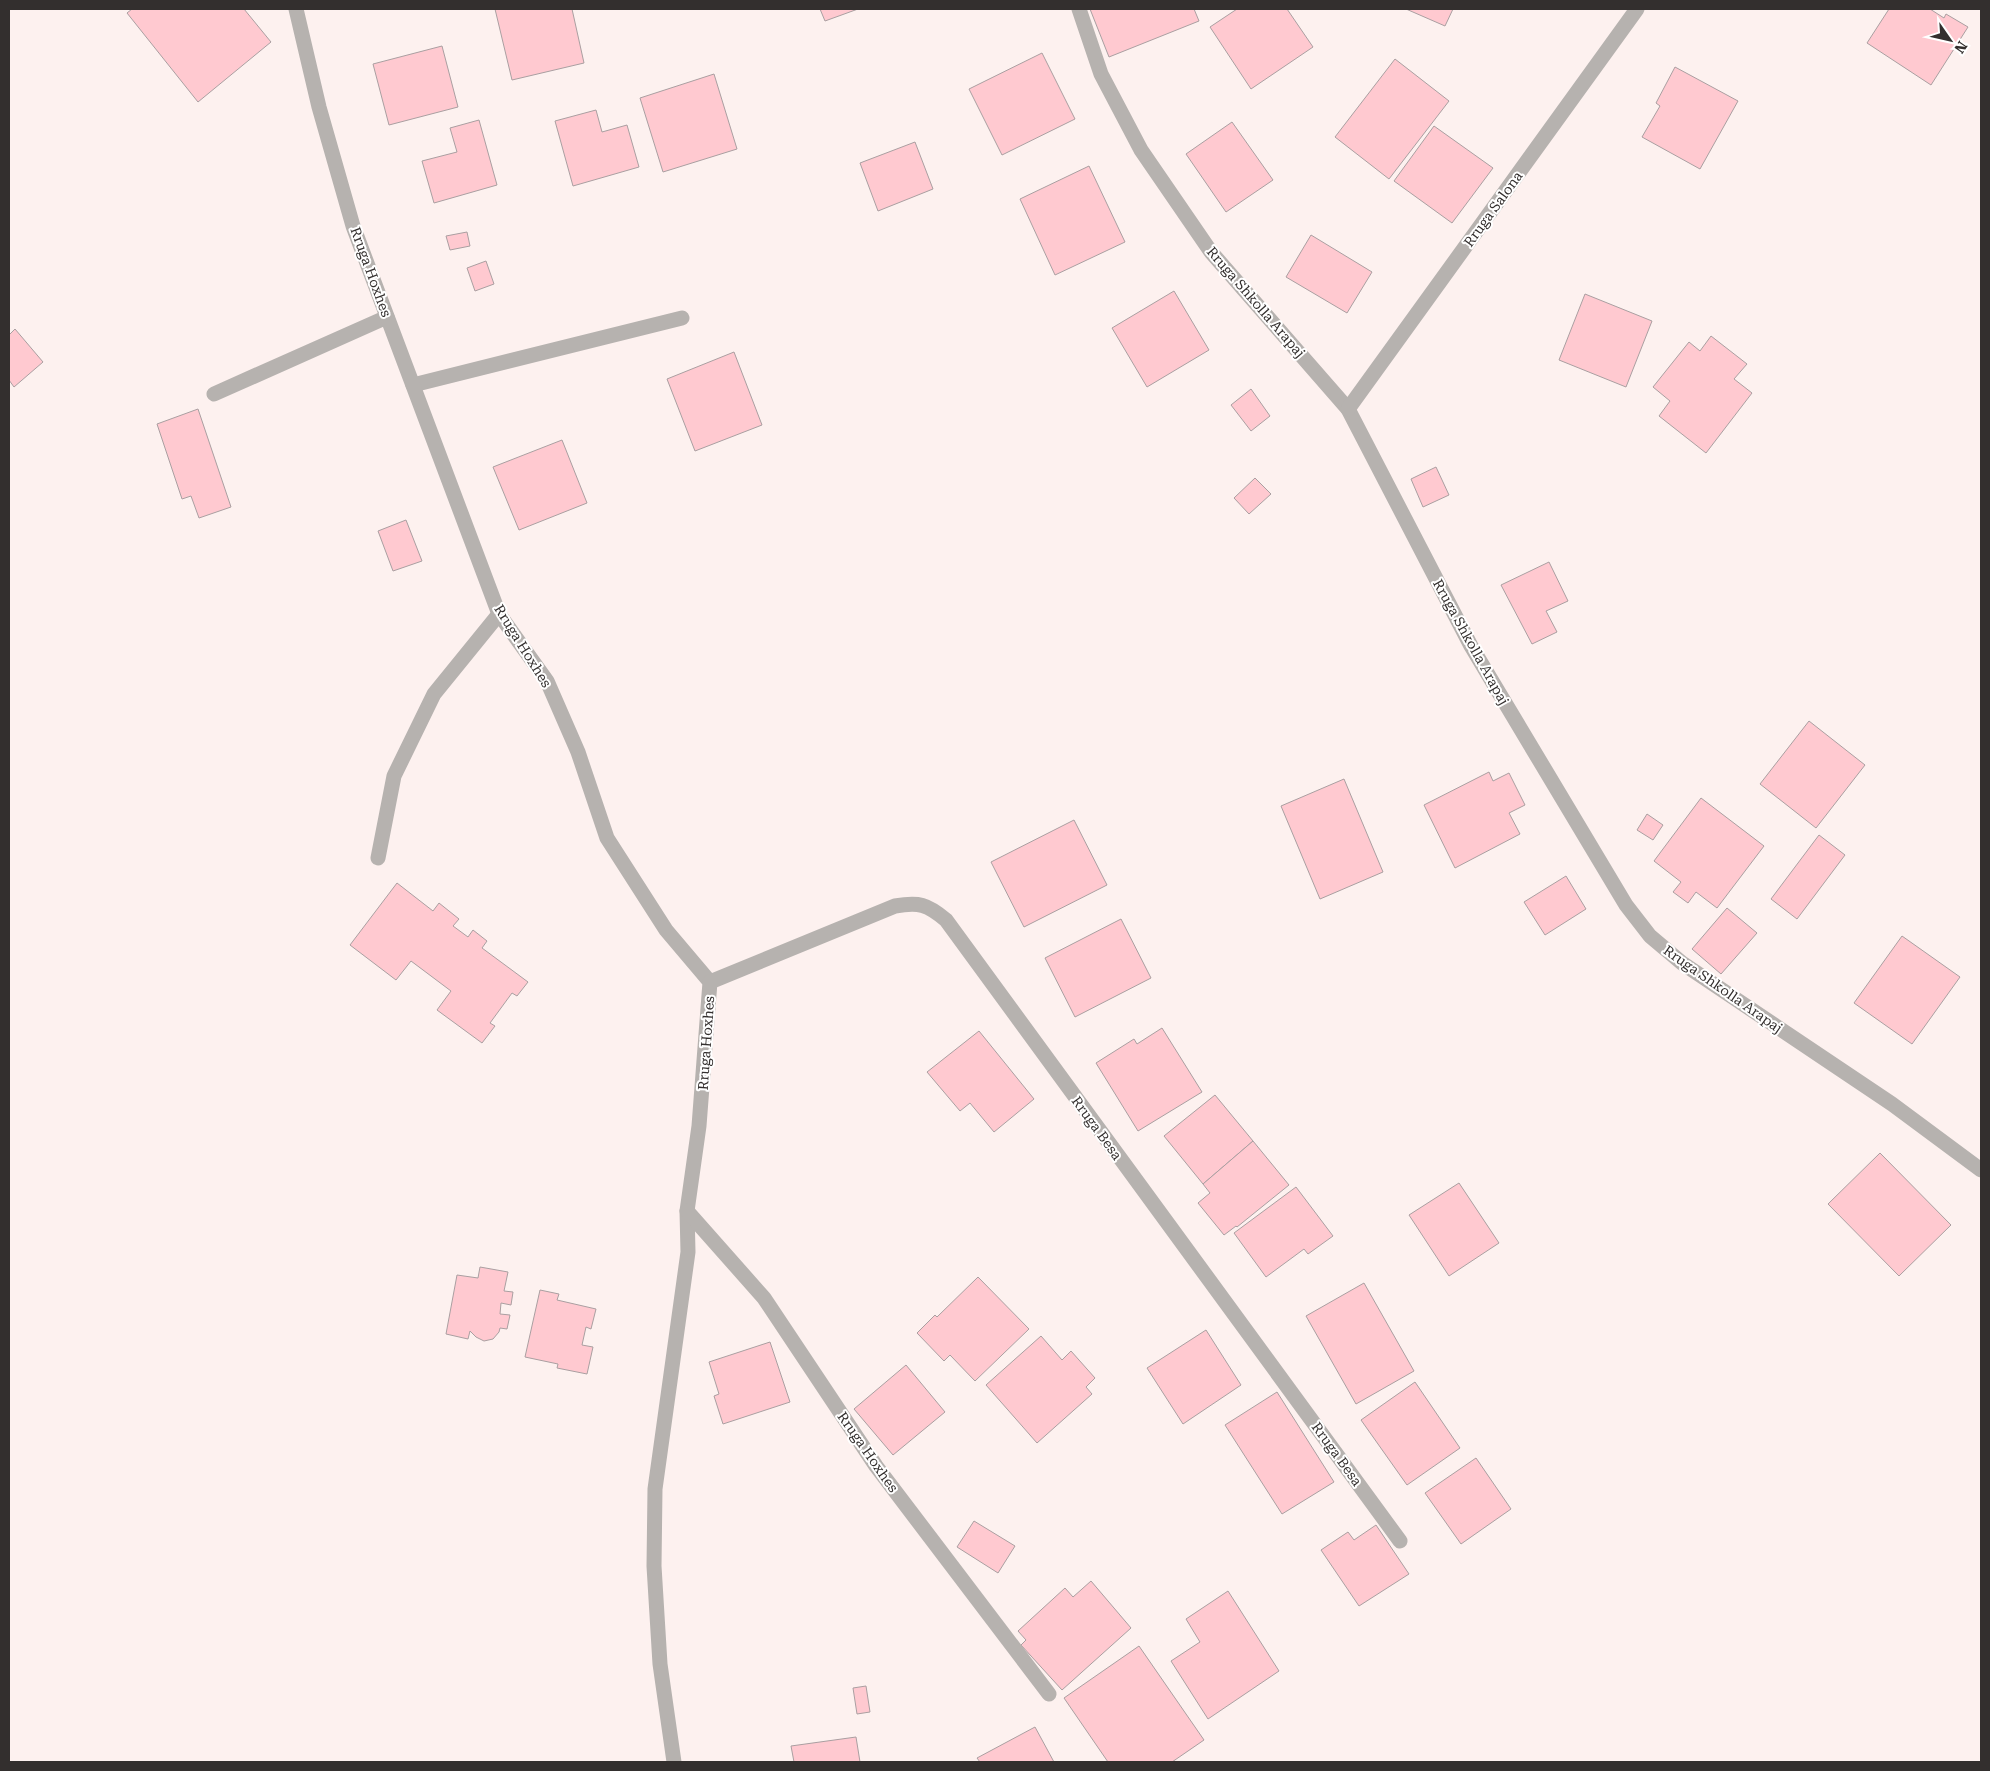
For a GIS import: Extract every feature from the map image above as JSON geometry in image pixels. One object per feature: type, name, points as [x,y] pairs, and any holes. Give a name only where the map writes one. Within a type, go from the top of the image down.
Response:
[{"type":"street","name":"Rruga Hoxhes","points":[[296,9],[319,107],[354,226],[499,614],[548,681],[578,752],[607,838],[666,930],[710,982],[699,1126],[687,1211],[688,1252],[655,1489],[654,1566],[660,1654],[674,1762]]},
{"type":"street","name":"Rruga Shkolla Arapaj","points":[[1079,9],[1101,74],[1141,150],[1211,252],[1348,409],[1471,646],[1626,905],[1650,936],[1682,963],[1892,1104],[1981,1170]]},
{"type":"street","name":"Rruga Salona","points":[[1348,409],[1637,9]]},
{"type":"street","points":[[214,394],[387,317]]},
{"type":"street","points":[[413,385],[682,318]]},
{"type":"street","points":[[378,858],[394,776],[434,694],[499,614]]},
{"type":"street","name":"Rruga Besa","points":[[710,982],[895,906],[914,903],[931,908],[946,920],[1400,1541]]},
{"type":"street","name":"Rruga Hoxhes","points":[[687,1211],[764,1298],[876,1466],[1049,1694]]},
{"type":"building","points":[[132,9],[244,9],[271,42],[198,102],[127,13]]},
{"type":"building","points":[[495,9],[572,9],[584,63],[512,80]]},
{"type":"building","points":[[820,9],[858,9],[825,21]]},
{"type":"building","points":[[1090,9],[1194,9],[1199,21],[1109,57]]},
{"type":"building","points":[[1237,9],[1287,9],[1313,47],[1251,89],[1210,27]]},
{"type":"building","points":[[1406,9],[1453,9],[1445,26]]},
{"type":"building","points":[[1889,9],[1930,9],[1944,18],[1946,14],[1968,27],[1931,85],[1867,43]]},
{"type":"building","points":[[442,46],[458,107],[389,125],[373,64]]},
{"type":"building","points":[[1042,53],[1075,119],[1002,155],[969,89]]},
{"type":"building","points":[[1395,59],[1449,101],[1389,179],[1335,137]]},
{"type":"building","points":[[1675,67],[1738,101],[1700,169],[1642,137],[1660,106],[1656,103]]},
{"type":"building","points":[[714,74],[737,149],[663,172],[640,98]]},
{"type":"building","points":[[596,110],[602,132],[627,125],[639,167],[573,186],[555,121]]},
{"type":"building","points":[[479,120],[497,185],[434,203],[422,161],[457,152],[450,128]]},
{"type":"building","points":[[1232,122],[1273,180],[1226,212],[1186,154]]},
{"type":"building","points":[[1434,126],[1493,168],[1452,223],[1394,181]]},
{"type":"building","points":[[915,142],[933,189],[878,211],[860,163]]},
{"type":"building","points":[[1089,166],[1125,242],[1055,275],[1020,199]]},
{"type":"building","points":[[467,232],[470,246],[450,250],[446,236]]},
{"type":"building","points":[[1311,235],[1372,272],[1347,313],[1286,277]]},
{"type":"building","points":[[486,261],[494,284],[475,291],[467,268]]},
{"type":"building","points":[[1174,291],[1209,350],[1147,387],[1112,328]]},
{"type":"building","points":[[1585,294],[1652,321],[1626,387],[1559,360]]},
{"type":"building","points":[[15,329],[43,362],[14,387],[9,380],[9,335]]},
{"type":"building","points":[[1711,336],[1747,364],[1734,379],[1752,393],[1706,453],[1659,416],[1670,401],[1653,387],[1689,342],[1700,351]]},
{"type":"building","points":[[734,352],[762,425],[695,451],[667,379]]},
{"type":"building","points":[[1251,389],[1270,416],[1251,431],[1231,405]]},
{"type":"building","points":[[198,409],[231,507],[199,518],[191,496],[182,499],[157,424]]},
{"type":"building","points":[[562,440],[587,503],[519,530],[493,467]]},
{"type":"building","points":[[1436,467],[1449,495],[1423,507],[1411,479]]},
{"type":"building","points":[[1255,478],[1271,494],[1249,514],[1234,498]]},
{"type":"building","points":[[406,520],[422,561],[393,571],[378,531]]},
{"type":"building","points":[[1549,562],[1568,601],[1546,611],[1557,632],[1532,644],[1501,585]]},
{"type":"building","points":[[1809,721],[1865,765],[1816,828],[1760,784]]},
{"type":"building","points":[[1489,772],[1493,781],[1509,773],[1525,805],[1509,813],[1520,834],[1455,868],[1424,805]]},
{"type":"building","points":[[1344,779],[1383,872],[1320,899],[1281,806]]},
{"type":"building","points":[[1701,798],[1764,846],[1717,908],[1696,892],[1688,903],[1673,892],[1681,882],[1654,861]]},
{"type":"building","points":[[1647,814],[1663,825],[1653,840],[1637,830]]},
{"type":"building","points":[[1074,820],[1107,885],[1024,927],[991,862]]},
{"type":"building","points":[[1819,835],[1845,855],[1797,919],[1771,899]]},
{"type":"building","points":[[1566,876],[1586,909],[1545,935],[1524,902]]},
{"type":"building","points":[[397,883],[433,911],[439,903],[459,919],[453,926],[468,937],[473,930],[487,941],[482,948],[528,982],[517,996],[512,993],[490,1023],[495,1026],[482,1043],[437,1010],[451,991],[411,961],[396,980],[350,945]]},
{"type":"building","points":[[1727,908],[1757,933],[1721,974],[1692,949]]},
{"type":"building","points":[[1121,919],[1151,978],[1075,1017],[1045,958]]},
{"type":"building","points":[[1902,936],[1960,977],[1912,1044],[1854,1003]]},
{"type":"building","points":[[1162,1028],[1202,1092],[1138,1131],[1096,1063],[1134,1039],[1137,1044]]},
{"type":"building","points":[[979,1031],[1034,1099],[994,1132],[970,1103],[960,1111],[927,1072]]},
{"type":"building","points":[[1215,1095],[1253,1141],[1203,1184],[1164,1136]]},
{"type":"building","points":[[1253,1141],[1289,1185],[1237,1227],[1224,1235],[1198,1203],[1210,1193],[1203,1184]]},
{"type":"building","points":[[1880,1153],[1951,1225],[1899,1276],[1828,1204]]},
{"type":"building","points":[[1459,1183],[1499,1243],[1449,1276],[1409,1215]]},
{"type":"building","points":[[1296,1187],[1333,1236],[1308,1254],[1304,1249],[1266,1277],[1234,1233]]},
{"type":"building","points":[[480,1267],[508,1272],[504,1291],[513,1292],[511,1305],[501,1303],[500,1314],[510,1315],[507,1329],[500,1328],[493,1339],[484,1341],[470,1331],[468,1339],[446,1334],[457,1275],[478,1278]]},
{"type":"building","points":[[978,1277],[1029,1329],[975,1381],[950,1355],[944,1361],[917,1333],[935,1315],[937,1317]]},
{"type":"building","points":[[1364,1283],[1414,1371],[1356,1404],[1306,1316]]},
{"type":"building","points":[[540,1290],[559,1294],[557,1300],[596,1309],[591,1329],[586,1327],[582,1345],[593,1347],[587,1374],[557,1368],[558,1364],[525,1357]]},
{"type":"building","points":[[1206,1330],[1241,1385],[1183,1424],[1147,1368]]},
{"type":"building","points":[[1041,1336],[1062,1360],[1071,1351],[1095,1378],[1086,1387],[1092,1394],[1037,1443],[986,1385]]},
{"type":"building","points":[[770,1342],[790,1402],[723,1424],[714,1396],[719,1394],[709,1362]]},
{"type":"building","points":[[906,1365],[945,1412],[893,1455],[854,1409]]},
{"type":"building","points":[[1415,1382],[1460,1448],[1407,1485],[1361,1420]]},
{"type":"building","points":[[1277,1392],[1334,1482],[1282,1514],[1225,1425]]},
{"type":"building","points":[[1476,1458],[1511,1509],[1461,1544],[1425,1493]]},
{"type":"building","points":[[974,1521],[1015,1546],[998,1573],[957,1547]]},
{"type":"building","points":[[1376,1525],[1409,1574],[1359,1606],[1321,1550],[1348,1532],[1354,1540]]},
{"type":"building","points":[[1091,1581],[1131,1628],[1062,1690],[1021,1645],[1026,1640],[1018,1631],[1065,1588],[1073,1597]]},
{"type":"building","points":[[1228,1591],[1279,1671],[1208,1719],[1171,1661],[1200,1642],[1186,1619]]},
{"type":"building","points":[[1139,1646],[1204,1740],[1172,1762],[1108,1762],[1064,1698]]},
{"type":"building","points":[[866,1686],[870,1712],[857,1714],[853,1688]]},
{"type":"building","points":[[1035,1727],[1054,1762],[980,1762],[977,1758]]},
{"type":"building","points":[[856,1737],[860,1762],[794,1762],[791,1746]]}]
